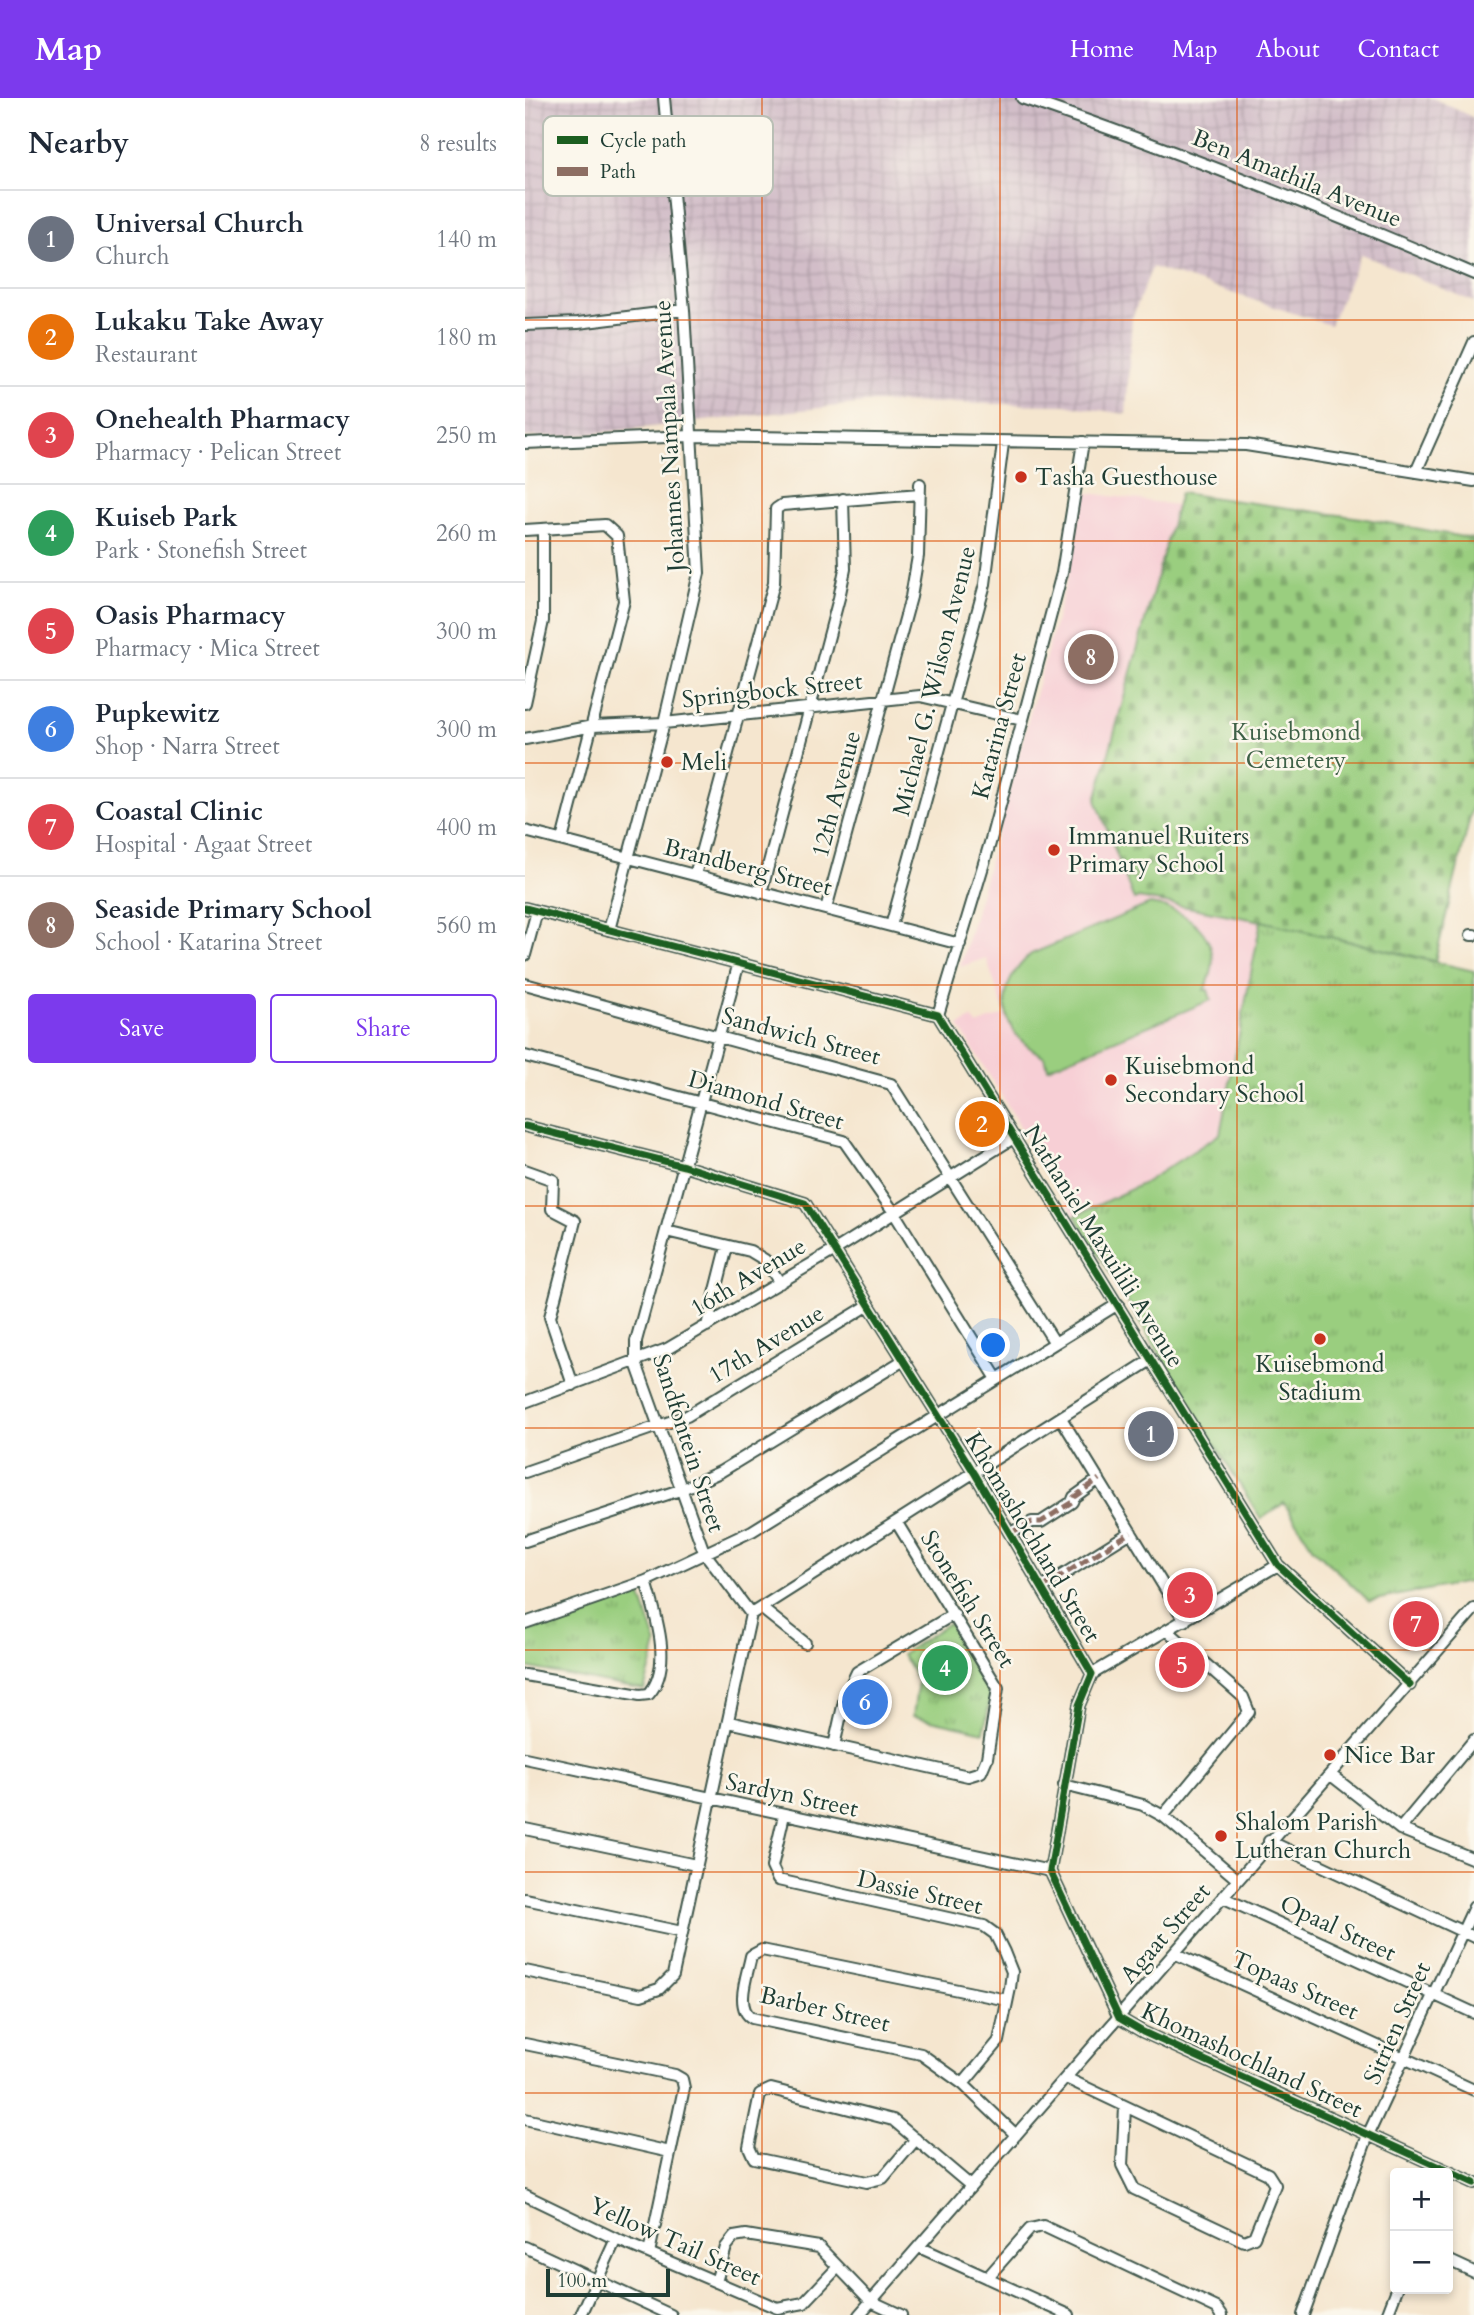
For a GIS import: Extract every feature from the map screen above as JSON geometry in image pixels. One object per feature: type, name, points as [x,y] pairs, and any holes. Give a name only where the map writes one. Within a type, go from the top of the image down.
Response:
[{"type":"street","name":"Johannes Nampala Avenue","points":[[664,98],[666,116]]},
{"type":"street","name":"Ben Amathila Avenue","points":[[1022,98],[1196,160],[1359,224],[1474,274]]},
{"type":"street","name":"Johannes Nampala Avenue","points":[[609,930],[664,723],[699,573],[684,310],[673,196]]},
{"type":"street","points":[[525,325],[578,323],[684,310]]},
{"type":"street","points":[[1416,472],[1474,342]]},
{"type":"street","points":[[525,443],[691,436],[1245,445],[1474,481]]},
{"type":"street","name":"Michael G. Wilson Avenue","points":[[891,926],[985,584],[1003,443]]},
{"type":"street","name":"Katarina Street","points":[[938,1015],[1062,573],[1083,443]]},
{"type":"street","name":"12th Avenue","points":[[826,909],[911,597],[918,556],[920,489],[843,499]]},
{"type":"street","points":[[695,875],[774,583],[776,509],[782,505],[843,499],[845,569],[761,893]]},
{"type":"street","points":[[525,530],[596,523],[605,525],[617,536],[624,601],[562,840]]},
{"type":"street","points":[[525,703],[543,621],[543,530]]},
{"type":"street","name":"Springbock Street","points":[[525,739],[593,726],[664,723],[920,696],[1022,720]]},
{"type":"street","name":"Brandberg Street","points":[[525,831],[960,944]]},
{"type":"street","points":[[525,908],[738,966],[938,1015]]},
{"type":"street","points":[[526,949],[537,911]]},
{"type":"street","name":"Sandfontein Street","points":[[738,966],[636,1340],[636,1363],[703,1552],[756,1611],[805,1643]]},
{"type":"street","name":"Sandwich Street","points":[[525,984],[891,1084],[952,1175],[1055,1343]]},
{"type":"street","name":"Nathaniel Maxuilili Avenue","points":[[938,1015],[1278,1565],[1411,1685]]},
{"type":"street","name":"Diamond Street","points":[[525,1056],[840,1139],[848,1145],[893,1212],[997,1379]]},
{"type":"street","name":"Khomashochland Street","points":[[525,1126],[684,1166],[800,1200],[835,1250],[975,1474],[1092,1674],[1079,1705],[1050,1871],[1119,2018],[1474,2183]]},
{"type":"street","name":"16th Avenue","points":[[525,1402],[636,1363],[707,1326],[1015,1138]]},
{"type":"street","points":[[525,1170],[553,1180],[552,1209],[575,1222],[550,1317],[573,1385]]},
{"type":"street","points":[[666,1231],[750,1251],[765,1260],[780,1283]]},
{"type":"street","points":[[707,1326],[727,1247]]},
{"type":"street","points":[[525,1623],[646,1581],[772,1520],[1118,1304]]},
{"type":"street","name":"17th Avenue","points":[[525,1472],[658,1428],[725,1394],[869,1305]]},
{"type":"street","points":[[525,1541],[680,1490],[720,1472],[904,1360]]},
{"type":"street","points":[[525,1971],[642,1996],[659,1989],[673,1975],[710,1800],[756,1611],[1151,1360]]},
{"type":"street","points":[[1061,1418],[1185,1621]]},
{"type":"street","points":[[1010,1533],[1032,1522],[1041,1522],[1072,1502],[1074,1497],[1099,1479]]},
{"type":"street","name":"Stonefish Street","points":[[729,1722],[968,1776],[981,1772],[987,1758],[998,1688],[897,1523]]},
{"type":"street","points":[[1042,1588],[1131,1532]]},
{"type":"street","points":[[1092,1674],[1278,1565]]},
{"type":"street","points":[[525,1675],[640,1695],[649,1693],[655,1686],[661,1634],[646,1581]]},
{"type":"street","name":"Agaat Street","points":[[859,2315],[1224,1898],[1269,1841],[1411,1685],[1474,1609]]},
{"type":"street","points":[[834,1746],[845,1697],[857,1672],[954,1614]]},
{"type":"street","points":[[1163,1816],[1249,1712],[1243,1697],[1168,1631]]},
{"type":"street","points":[[1400,1829],[1474,1740]]},
{"type":"street","name":"Sardyn Street","points":[[525,1758],[710,1800],[1050,1871]]},
{"type":"street","points":[[1331,1775],[1400,1829],[1474,1859]]},
{"type":"street","points":[[1064,1785],[1143,1805],[1163,1816],[1237,1879]]},
{"type":"street","name":"Dassie Street","points":[[784,1815],[772,1867],[778,1880],[984,1926],[995,1934],[1011,1972],[999,2041],[963,2084]]},
{"type":"street","points":[[525,1829],[696,1865]]},
{"type":"street","points":[[1269,1841],[1474,1937]]},
{"type":"street","name":"Opaal Street","points":[[1224,1898],[1474,2013]]},
{"type":"street","points":[[525,1899],[681,1932]]},
{"type":"street","name":"Sitrien Street","points":[[1303,2315],[1368,2135],[1474,1907]]},
{"type":"street","name":"Barber Street","points":[[1007,2000],[765,1951],[751,1956],[743,2005],[748,2017],[914,2052],[963,2084],[1016,2135]]},
{"type":"street","name":"Topaas Street","points":[[1175,1954],[1474,2090]]},
{"type":"street","points":[[525,2044],[679,2077],[684,2088],[649,2253]]},
{"type":"street","points":[[1066,2078],[1273,2179],[1275,2185],[1254,2237],[1244,2241],[1134,2189],[1122,2165],[1125,2108]]},
{"type":"street","points":[[916,2139],[883,2178],[867,2182],[754,2158],[749,2147],[760,2094],[771,2089],[887,2117],[916,2139],[971,2186]]},
{"type":"street","points":[[525,2119],[670,2151]]},
{"type":"street","name":"Yellow Tail Street","points":[[525,2195],[616,2239],[768,2305],[786,2309],[804,2304],[838,2267]]},
{"type":"street","points":[[987,2278],[1030,2229],[1043,2225],[1216,2308],[1222,2315]]},
{"type":"street","points":[[716,2282],[726,2247],[734,2237],[746,2235],[819,2247],[871,2301],[901,2315]]},
{"type":"street","points":[[581,2315],[616,2239]]},
{"type":"street","points":[[525,2247],[671,2315]]},
{"type":"street","points":[[919,2247],[1069,2315]]},
{"type":"street","points":[[1453,2262],[1474,2272]]},
{"type":"street","points":[[1387,2315],[1395,2294]]},
{"type":"shaded area","points":[[525,98],[1433,98],[1474,118],[1474,302],[1361,254],[1330,325],[1152,267],[1132,318],[1126,414],[1065,405],[874,402],[569,436],[525,437]]},
{"type":"shaded area","points":[[1081,492],[1176,505],[1096,800],[1139,898],[1261,921],[1220,1134],[1144,1183],[1075,1216],[959,1026],[972,1018],[977,1025],[1005,1014],[986,958],[960,967],[1068,576]]},
{"type":"green space","name":"Kuisebmond Cemetery","points":[[1180,493],[1361,518],[1474,539],[1474,801],[1435,961],[1261,921],[1139,898],[1134,900],[1096,800]]},
{"type":"green space","points":[[1150,904],[1181,914],[1203,933],[1210,945],[1213,959],[1211,974],[1204,990],[1208,990],[1211,1000],[1048,1068],[1045,1057],[1017,1036],[1006,1010],[1010,981],[1018,967],[1031,954]]},
{"type":"green space","points":[[1261,921],[1474,971],[1474,1581],[1369,1601],[1313,1548],[1284,1503],[1261,1519],[1075,1216],[1144,1183],[1220,1134]]},
{"type":"green space","points":[[640,1593],[657,1645],[644,1690],[525,1667],[525,1632]]},
{"type":"green space","points":[[947,1624],[957,1629],[992,1688],[984,1732],[913,1716],[918,1681],[902,1654]]},
{"type":"marked path","points":[[1010,1533],[1032,1522],[1041,1522],[1072,1502],[1074,1497],[1099,1479]]},
{"type":"marked path","points":[[1042,1588],[1131,1532]]},
{"type":"cycle path","points":[[525,908],[938,1015],[1278,1565],[1410,1685]]},
{"type":"cycle path","points":[[525,1126],[684,1166],[805,1203],[975,1474],[1092,1674],[1079,1705],[1050,1871],[1119,2018],[1143,2032],[1474,2183]]},
{"type":"place","name":"Tasha Guesthouse","points":[[1021,477]]},
{"type":"place","name":"Seaside Primary School","points":[[1091,657]]},
{"type":"place","name":"Meli","points":[[667,762]]},
{"type":"place","name":"Immanuel Ruiters Primary School","points":[[1054,850]]},
{"type":"place","name":"Kuisebmond Secondary School","points":[[1111,1080]]},
{"type":"place","name":"Lukaku Take Away","points":[[982,1124]]},
{"type":"place","name":"Kuisebmond Stadium","points":[[1320,1339]]},
{"type":"place","name":"Universal Church","points":[[1151,1434]]},
{"type":"place","name":"Onehealth Pharmacy","points":[[1190,1595]]},
{"type":"place","name":"Coastal Clinic","points":[[1416,1624]]},
{"type":"place","name":"Oasis Pharmacy","points":[[1182,1665]]},
{"type":"place","name":"Kuiseb Park","points":[[945,1668]]},
{"type":"place","name":"Pupkewitz","points":[[865,1702]]},
{"type":"place","name":"Nice Bar","points":[[1330,1755]]},
{"type":"place","name":"Shalom Parish Lutheran Church","points":[[1221,1836]]}]
